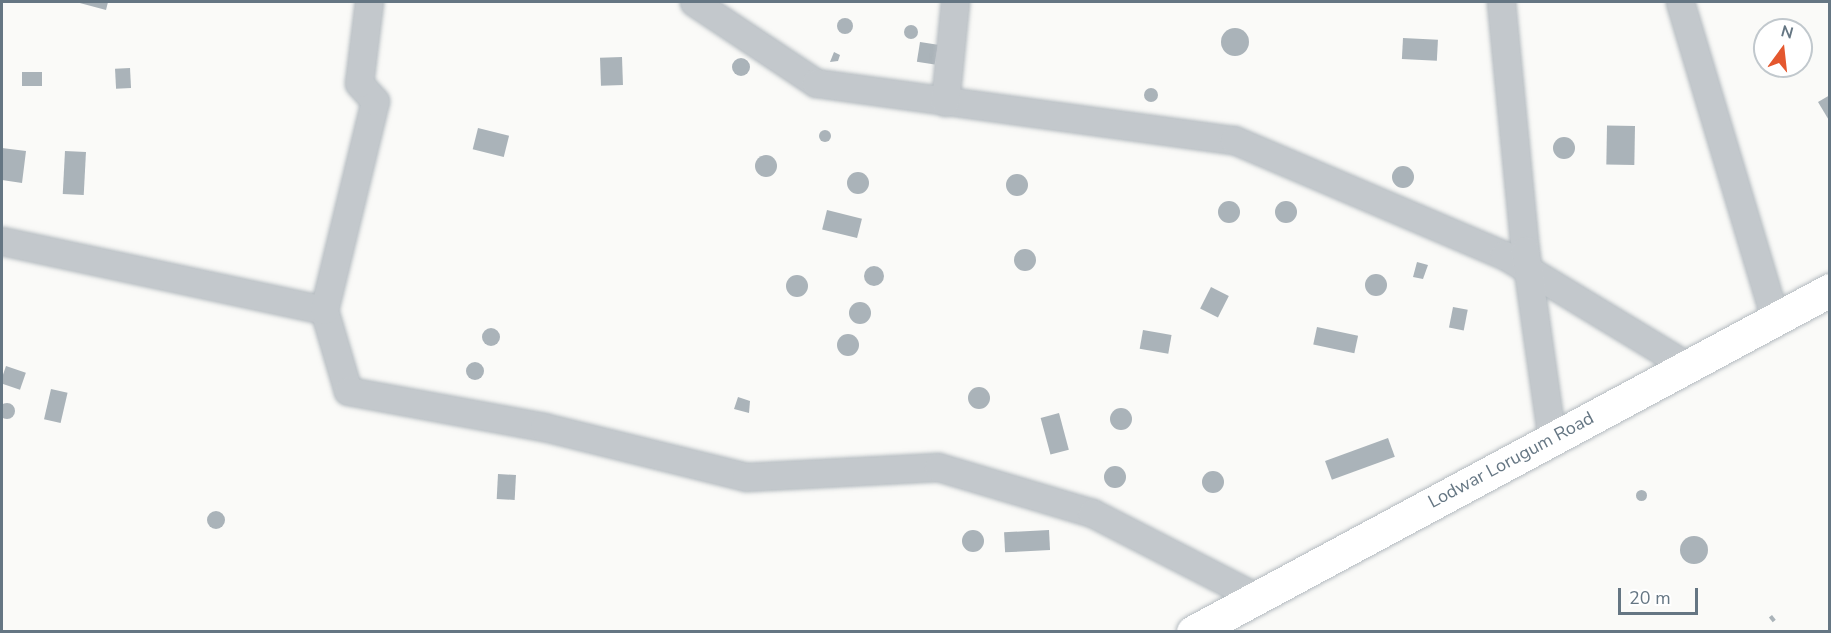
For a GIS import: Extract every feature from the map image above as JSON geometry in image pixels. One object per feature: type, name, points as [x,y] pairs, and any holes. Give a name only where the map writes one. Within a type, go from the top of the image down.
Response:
[{"type":"main road","name":"Lodwar Lorugum Road","points":[[1193,632],[1830,290]]},
{"type":"street","points":[[369,2],[359,83],[375,101],[324,310],[348,391],[544,427],[746,477],[938,467],[1092,513],[1256,597]]},
{"type":"street","points":[[694,2],[816,83],[1234,140],[1504,255],[1687,366]]},
{"type":"street","points":[[945,102],[955,2]]},
{"type":"street","points":[[1501,2],[1528,270],[1552,439]]},
{"type":"street","points":[[1680,2],[1775,319]]},
{"type":"street","points":[[2,241],[324,310]]},
{"type":"building","points":[[76,2],[108,2],[106,10]]},
{"type":"building","points":[[842,18],[848,18],[853,26],[851,32],[842,34],[837,29],[837,23]]},
{"type":"building","points":[[911,25],[916,27],[918,32],[916,37],[911,39],[906,37],[904,32],[906,27]]},
{"type":"building","points":[[1235,28],[1245,32],[1249,42],[1245,52],[1235,56],[1225,52],[1221,42],[1225,32]]},
{"type":"building","points":[[1403,38],[1438,40],[1437,61],[1402,59]]},
{"type":"building","points":[[920,42],[938,45],[935,65],[917,62]]},
{"type":"building","points":[[834,52],[840,55],[838,61],[830,62]]},
{"type":"building","points":[[622,57],[623,85],[601,86],[600,58]]},
{"type":"building","points":[[741,58],[747,61],[750,67],[747,73],[741,76],[735,73],[732,67],[735,61]]},
{"type":"building","points":[[130,68],[131,88],[116,89],[115,69]]},
{"type":"building","points":[[22,72],[42,72],[42,86],[22,86]]},
{"type":"building","points":[[1148,88],[1154,88],[1158,95],[1154,102],[1148,102],[1144,98],[1144,92]]},
{"type":"building","points":[[1830,95],[1830,122],[1818,102]]},
{"type":"building","points":[[1607,126],[1635,126],[1634,165],[1606,165]]},
{"type":"building","points":[[478,128],[509,136],[504,157],[473,149]]},
{"type":"building","points":[[827,130],[831,136],[827,142],[823,142],[819,134]]},
{"type":"building","points":[[1564,137],[1572,140],[1575,148],[1572,156],[1564,159],[1556,156],[1553,148],[1556,140]]},
{"type":"building","points":[[2,148],[26,151],[22,183],[2,180]]},
{"type":"building","points":[[65,151],[86,152],[84,195],[63,194]]},
{"type":"building","points":[[766,155],[774,158],[777,166],[774,174],[766,177],[758,174],[755,166],[758,158]]},
{"type":"building","points":[[1403,166],[1413,173],[1414,177],[1407,187],[1403,188],[1393,181],[1392,177],[1399,167]]},
{"type":"building","points":[[858,172],[868,179],[869,183],[862,193],[858,194],[848,187],[847,183],[854,173]]},
{"type":"building","points":[[1017,174],[1027,181],[1028,185],[1021,195],[1017,196],[1007,189],[1006,185],[1013,175]]},
{"type":"building","points":[[1229,201],[1239,208],[1240,212],[1233,222],[1229,223],[1219,216],[1218,212],[1225,202]]},
{"type":"building","points":[[1286,201],[1296,208],[1297,212],[1290,222],[1286,223],[1276,216],[1275,212],[1282,202]]},
{"type":"building","points":[[827,210],[862,219],[857,238],[822,229]]},
{"type":"building","points":[[1025,249],[1035,256],[1036,260],[1029,270],[1025,271],[1015,264],[1014,260],[1021,250]]},
{"type":"building","points":[[1417,262],[1428,265],[1423,279],[1413,277]]},
{"type":"building","points":[[870,266],[878,266],[884,272],[884,280],[878,286],[870,286],[864,280],[864,272]]},
{"type":"building","points":[[1376,274],[1386,281],[1387,285],[1380,295],[1376,296],[1366,289],[1365,285],[1372,275]]},
{"type":"building","points":[[797,275],[805,278],[808,286],[805,294],[797,297],[789,294],[786,286],[789,278]]},
{"type":"building","points":[[1211,287],[1229,296],[1218,317],[1200,308]]},
{"type":"building","points":[[860,302],[870,309],[871,313],[864,323],[860,324],[850,317],[849,313],[856,303]]},
{"type":"building","points":[[1453,307],[1468,310],[1464,330],[1449,328]]},
{"type":"building","points":[[1317,327],[1358,336],[1354,353],[1313,345]]},
{"type":"building","points":[[487,328],[495,328],[500,333],[498,344],[487,346],[482,341],[482,333]]},
{"type":"building","points":[[1143,330],[1172,335],[1168,354],[1140,349]]},
{"type":"building","points":[[848,334],[858,341],[859,345],[852,355],[848,356],[838,349],[837,345],[844,335]]},
{"type":"building","points":[[471,362],[479,362],[484,367],[482,378],[471,380],[466,375],[466,367]]},
{"type":"building","points":[[6,366],[26,373],[20,390],[2,384]]},
{"type":"building","points":[[979,387],[989,394],[990,398],[983,408],[979,409],[969,402],[968,398],[975,388]]},
{"type":"building","points":[[51,389],[68,393],[61,423],[44,419]]},
{"type":"building","points":[[738,397],[750,401],[749,413],[734,409]]},
{"type":"building","points":[[7,403],[13,405],[15,411],[13,417],[7,419],[1,417],[-1,411],[1,405]]},
{"type":"building","points":[[1121,408],[1131,415],[1132,419],[1125,429],[1121,430],[1111,423],[1110,419],[1117,409]]},
{"type":"building","points":[[1059,413],[1069,450],[1050,455],[1041,418]]},
{"type":"building","points":[[1388,438],[1395,457],[1332,480],[1325,461]]},
{"type":"building","points":[[1115,466],[1125,473],[1126,477],[1119,487],[1115,488],[1105,481],[1104,477],[1111,467]]},
{"type":"building","points":[[1213,471],[1223,478],[1224,482],[1217,492],[1213,493],[1203,486],[1202,482],[1209,472]]},
{"type":"building","points":[[498,474],[516,475],[515,500],[497,499]]},
{"type":"building","points":[[1641,490],[1645,491],[1645,499],[1641,500],[1637,499],[1636,495],[1637,491]]},
{"type":"building","points":[[212,511],[220,511],[225,516],[223,527],[212,529],[207,524],[207,516]]},
{"type":"building","points":[[973,530],[983,537],[984,541],[977,551],[973,552],[963,545],[962,541],[969,531]]},
{"type":"building","points":[[1049,530],[1050,550],[1005,552],[1004,532]]},
{"type":"building","points":[[1694,536],[1704,540],[1708,550],[1704,560],[1694,564],[1684,560],[1680,550],[1684,540]]},
{"type":"building","points":[[1772,615],[1776,620],[1773,622],[1769,618]]}]
